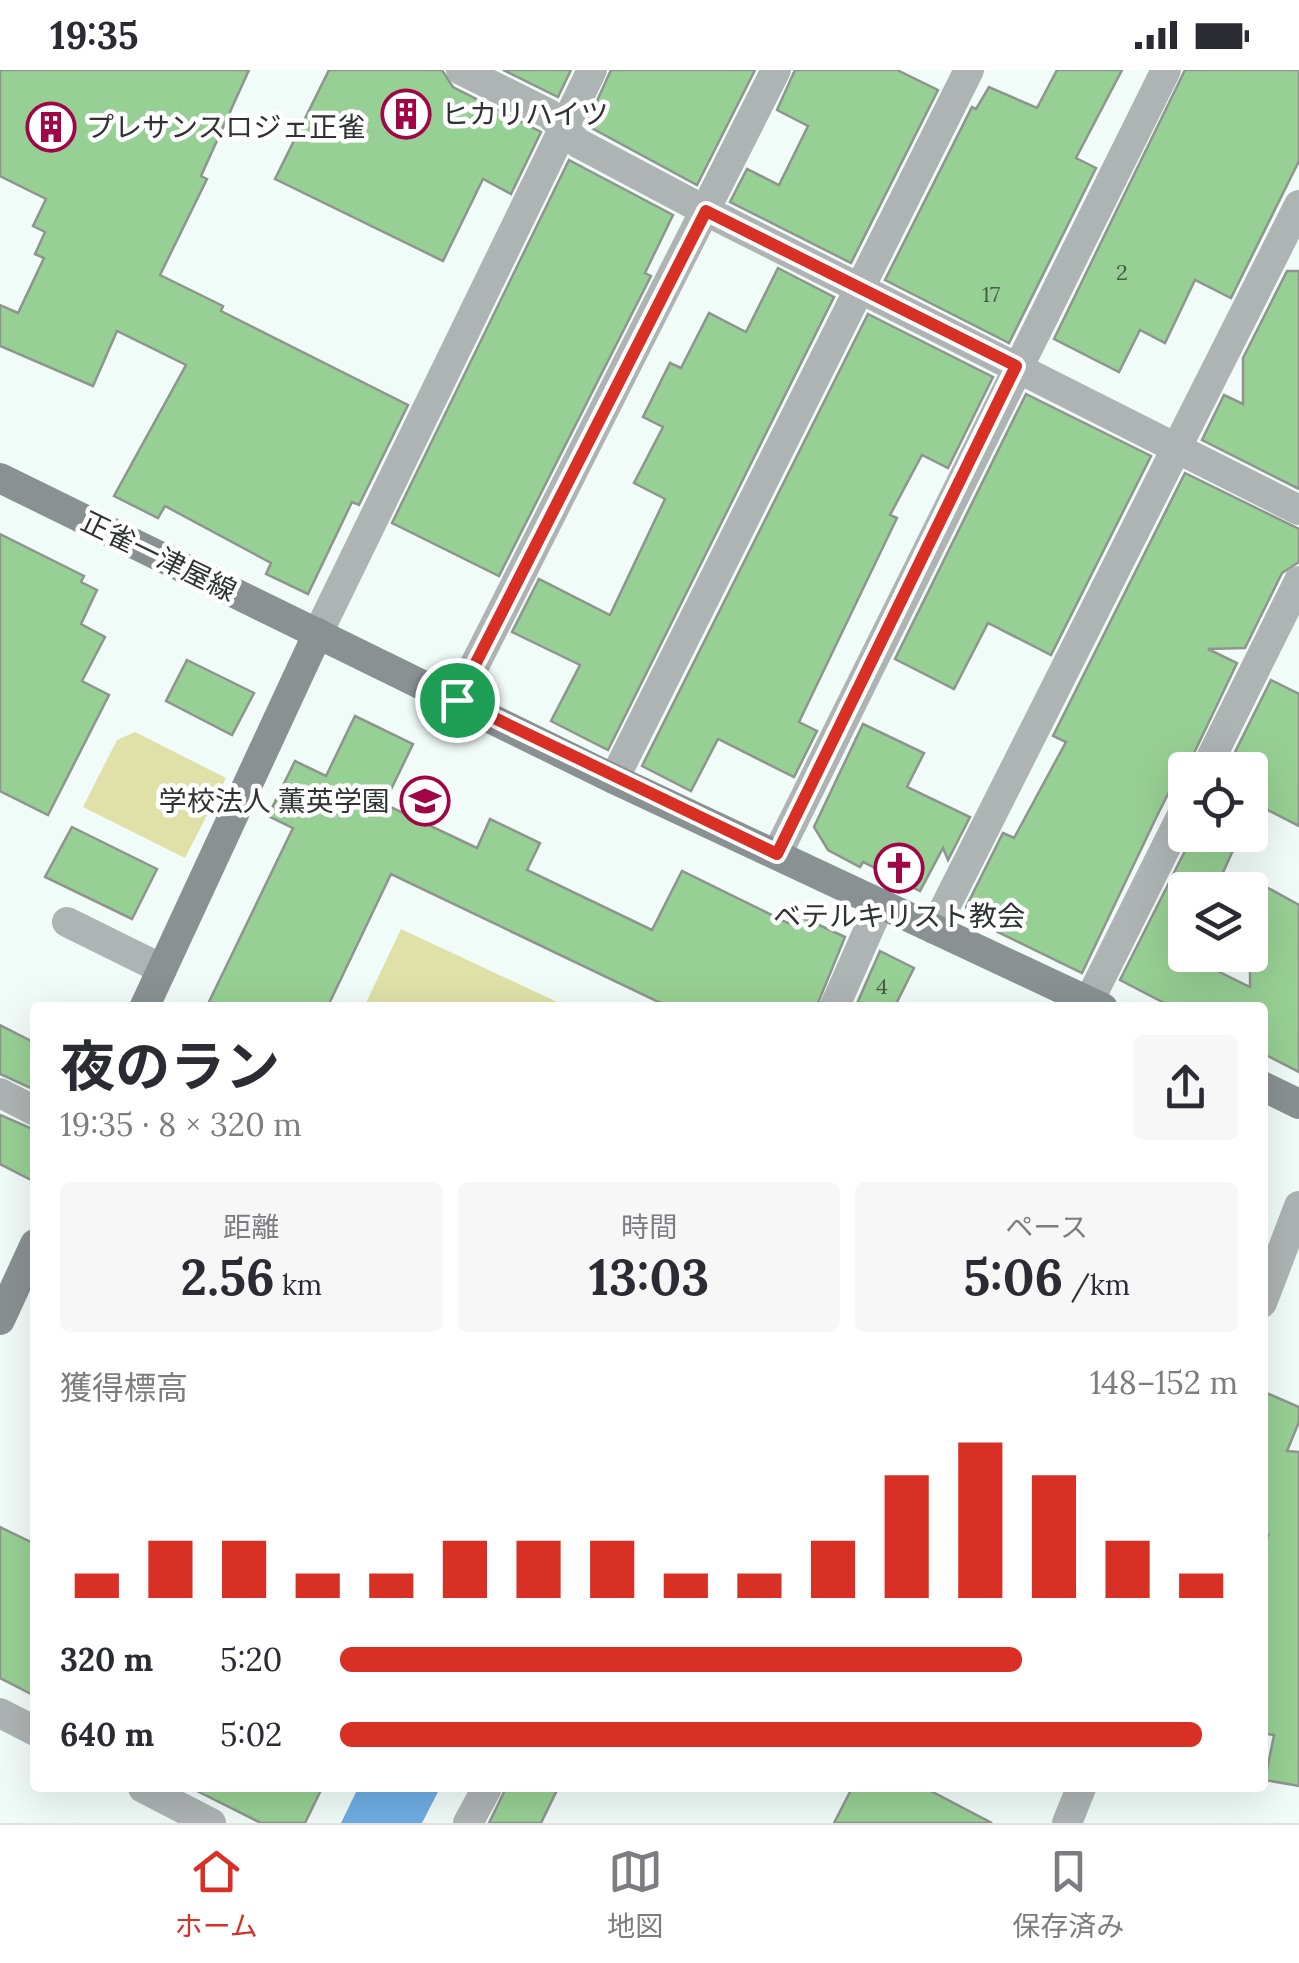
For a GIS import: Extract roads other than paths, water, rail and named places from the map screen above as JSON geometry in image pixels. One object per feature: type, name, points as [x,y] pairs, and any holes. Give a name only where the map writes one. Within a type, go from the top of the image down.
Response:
[{"type":"main road","name":"正雀一津屋線","points":[[0,478],[614,778],[1092,1002]]},
{"type":"main road","points":[[147,1002],[318,634]]},
{"type":"main road","points":[[1268,1089],[1299,1104]]},
{"type":"main road","points":[[0,1320],[30,1255]]},
{"type":"street","points":[[461,70],[549,114],[578,143],[706,211],[1299,510]]},
{"type":"street","points":[[318,634],[592,70]]},
{"type":"street","points":[[457,700],[776,70]]},
{"type":"street","points":[[614,778],[970,70]]},
{"type":"street","points":[[777,854],[1166,70]]},
{"type":"street","points":[[934,929],[1299,205]]},
{"type":"street","points":[[1213,752],[1299,582]]},
{"type":"street","points":[[1097,1002],[1168,846]]},
{"type":"street","points":[[837,1002],[880,904]]},
{"type":"street","points":[[67,922],[162,969]]},
{"type":"street","points":[[0,1094],[30,1109]]},
{"type":"street","points":[[1268,1287],[1299,1206]]},
{"type":"street","points":[[0,1713],[30,1728]]},
{"type":"street","points":[[150,1792],[210,1823]]},
{"type":"street","points":[[468,1823],[486,1792]]},
{"type":"street","points":[[1067,1823],[1079,1792]]},
{"type":"water","points":[[356,1792],[438,1792],[422,1823],[341,1823]]},
{"type":"place","name":"ヒカリハイツ","points":[[406,114]]},
{"type":"place","name":"プレサンスロジェ正雀","points":[[51,127]]},
{"type":"place","name":"学校法人 薫英学園","points":[[425,801]]},
{"type":"place","name":"ベテルキリスト教会","points":[[899,868]]}]
